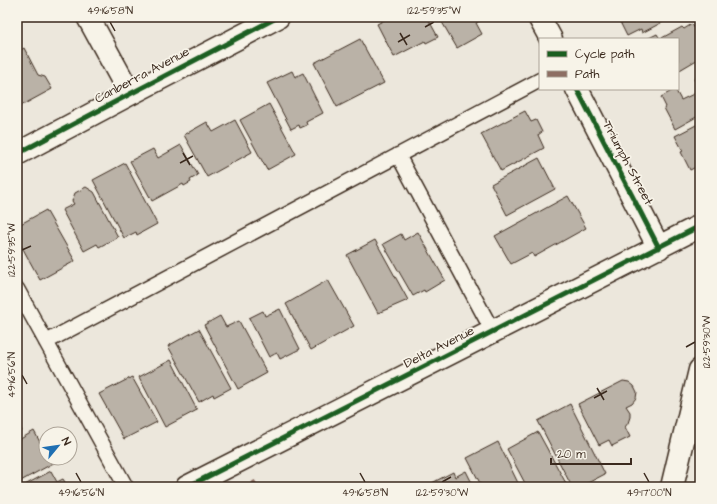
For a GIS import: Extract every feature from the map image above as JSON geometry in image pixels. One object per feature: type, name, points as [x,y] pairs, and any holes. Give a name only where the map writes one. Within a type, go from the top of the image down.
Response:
[{"type":"street","points":[[88,17],[130,94]]},
{"type":"street","name":"Canberra Avenue","points":[[17,154],[278,17]]},
{"type":"street","points":[[539,17],[550,38]]},
{"type":"street","name":"Triumph Street","points":[[578,90],[659,248]]},
{"type":"street","name":"Delta Avenue","points":[[187,487],[700,226]]},
{"type":"street","points":[[672,487],[700,370]]},
{"type":"lane","points":[[46,342],[539,81]]},
{"type":"lane","points":[[398,155],[493,332]]},
{"type":"lane","points":[[17,289],[126,487]]},
{"type":"building","points":[[390,17],[427,17],[438,37],[426,43],[425,41],[394,57],[377,24]]},
{"type":"building","points":[[439,17],[486,17],[476,23],[482,34],[457,48]]},
{"type":"building","points":[[623,17],[672,17],[642,33],[641,29],[627,36],[619,20]]},
{"type":"building","points":[[692,24],[700,37],[700,58],[679,70],[679,38],[662,38],[682,27],[684,29]]},
{"type":"building","points":[[657,34],[659,38],[649,38]]},
{"type":"building","points":[[360,39],[384,83],[337,107],[314,63]]},
{"type":"building","points":[[24,48],[38,75],[45,77],[52,89],[17,108],[17,52]]},
{"type":"building","points":[[292,71],[295,77],[303,73],[323,113],[306,122],[307,125],[300,128],[299,125],[291,129],[267,83]]},
{"type":"building","points":[[700,75],[700,90],[694,79]]},
{"type":"building","points":[[676,90],[681,100],[700,91],[700,115],[675,129],[664,108],[666,107],[661,97]]},
{"type":"building","points":[[269,104],[296,154],[267,170],[240,120]]},
{"type":"building","points":[[525,111],[531,122],[536,120],[542,132],[538,135],[544,148],[501,171],[481,134]]},
{"type":"building","points":[[235,120],[252,152],[207,177],[184,135],[207,122],[213,132]]},
{"type":"building","points":[[698,124],[700,127],[700,165],[690,170],[681,152],[683,151],[675,136]]},
{"type":"building","points":[[181,145],[198,175],[184,186],[183,184],[152,201],[130,161],[153,149],[158,158]]},
{"type":"building","points":[[539,158],[555,189],[507,215],[491,184]]},
{"type":"building","points":[[125,163],[157,224],[137,235],[136,232],[124,238],[93,180]]},
{"type":"building","points":[[86,187],[94,192],[118,237],[99,247],[97,244],[84,251],[62,210],[74,204],[72,201],[75,193]]},
{"type":"building","points":[[568,196],[586,228],[534,257],[532,253],[511,264],[495,236]]},
{"type":"building","points":[[46,210],[75,261],[40,280],[17,238],[17,226]]},
{"type":"building","points":[[418,232],[445,280],[425,292],[424,290],[413,296],[383,244],[401,234],[404,240]]},
{"type":"building","points":[[375,240],[408,300],[378,313],[347,255]]},
{"type":"building","points":[[328,280],[354,326],[311,350],[286,304]]},
{"type":"building","points":[[280,309],[300,349],[280,359],[277,353],[269,357],[249,318],[263,311],[265,316]]},
{"type":"building","points":[[220,316],[226,327],[239,321],[267,373],[238,389],[204,325]]},
{"type":"building","points":[[199,329],[231,388],[214,397],[213,394],[199,402],[168,346]]},
{"type":"building","points":[[171,360],[197,410],[165,427],[139,377]]},
{"type":"building","points":[[132,377],[157,422],[124,439],[99,394]]},
{"type":"building","points":[[623,381],[629,382],[634,386],[637,392],[636,398],[632,403],[626,406],[630,412],[630,417],[625,427],[630,437],[612,446],[609,440],[599,445],[578,404]]},
{"type":"building","points":[[570,404],[605,474],[580,487],[572,487],[538,421]]},
{"type":"building","points":[[17,422],[22,431],[17,434]]},
{"type":"building","points":[[34,431],[38,438],[38,466],[48,466],[17,483],[17,441]]},
{"type":"building","points":[[538,432],[568,487],[527,487],[507,449]]},
{"type":"building","points":[[498,442],[520,487],[482,487],[467,458]]},
{"type":"building","points":[[51,471],[57,482],[63,479],[68,487],[21,487]]},
{"type":"building","points":[[466,471],[474,487],[434,487],[432,483],[453,472],[455,477]]},
{"type":"marked path","points":[[253,481],[257,487]]},
{"type":"cycle path","points":[[17,154],[278,17]]},
{"type":"cycle path","points":[[578,90],[659,248]]},
{"type":"cycle path","points":[[187,487],[700,226]]}]
